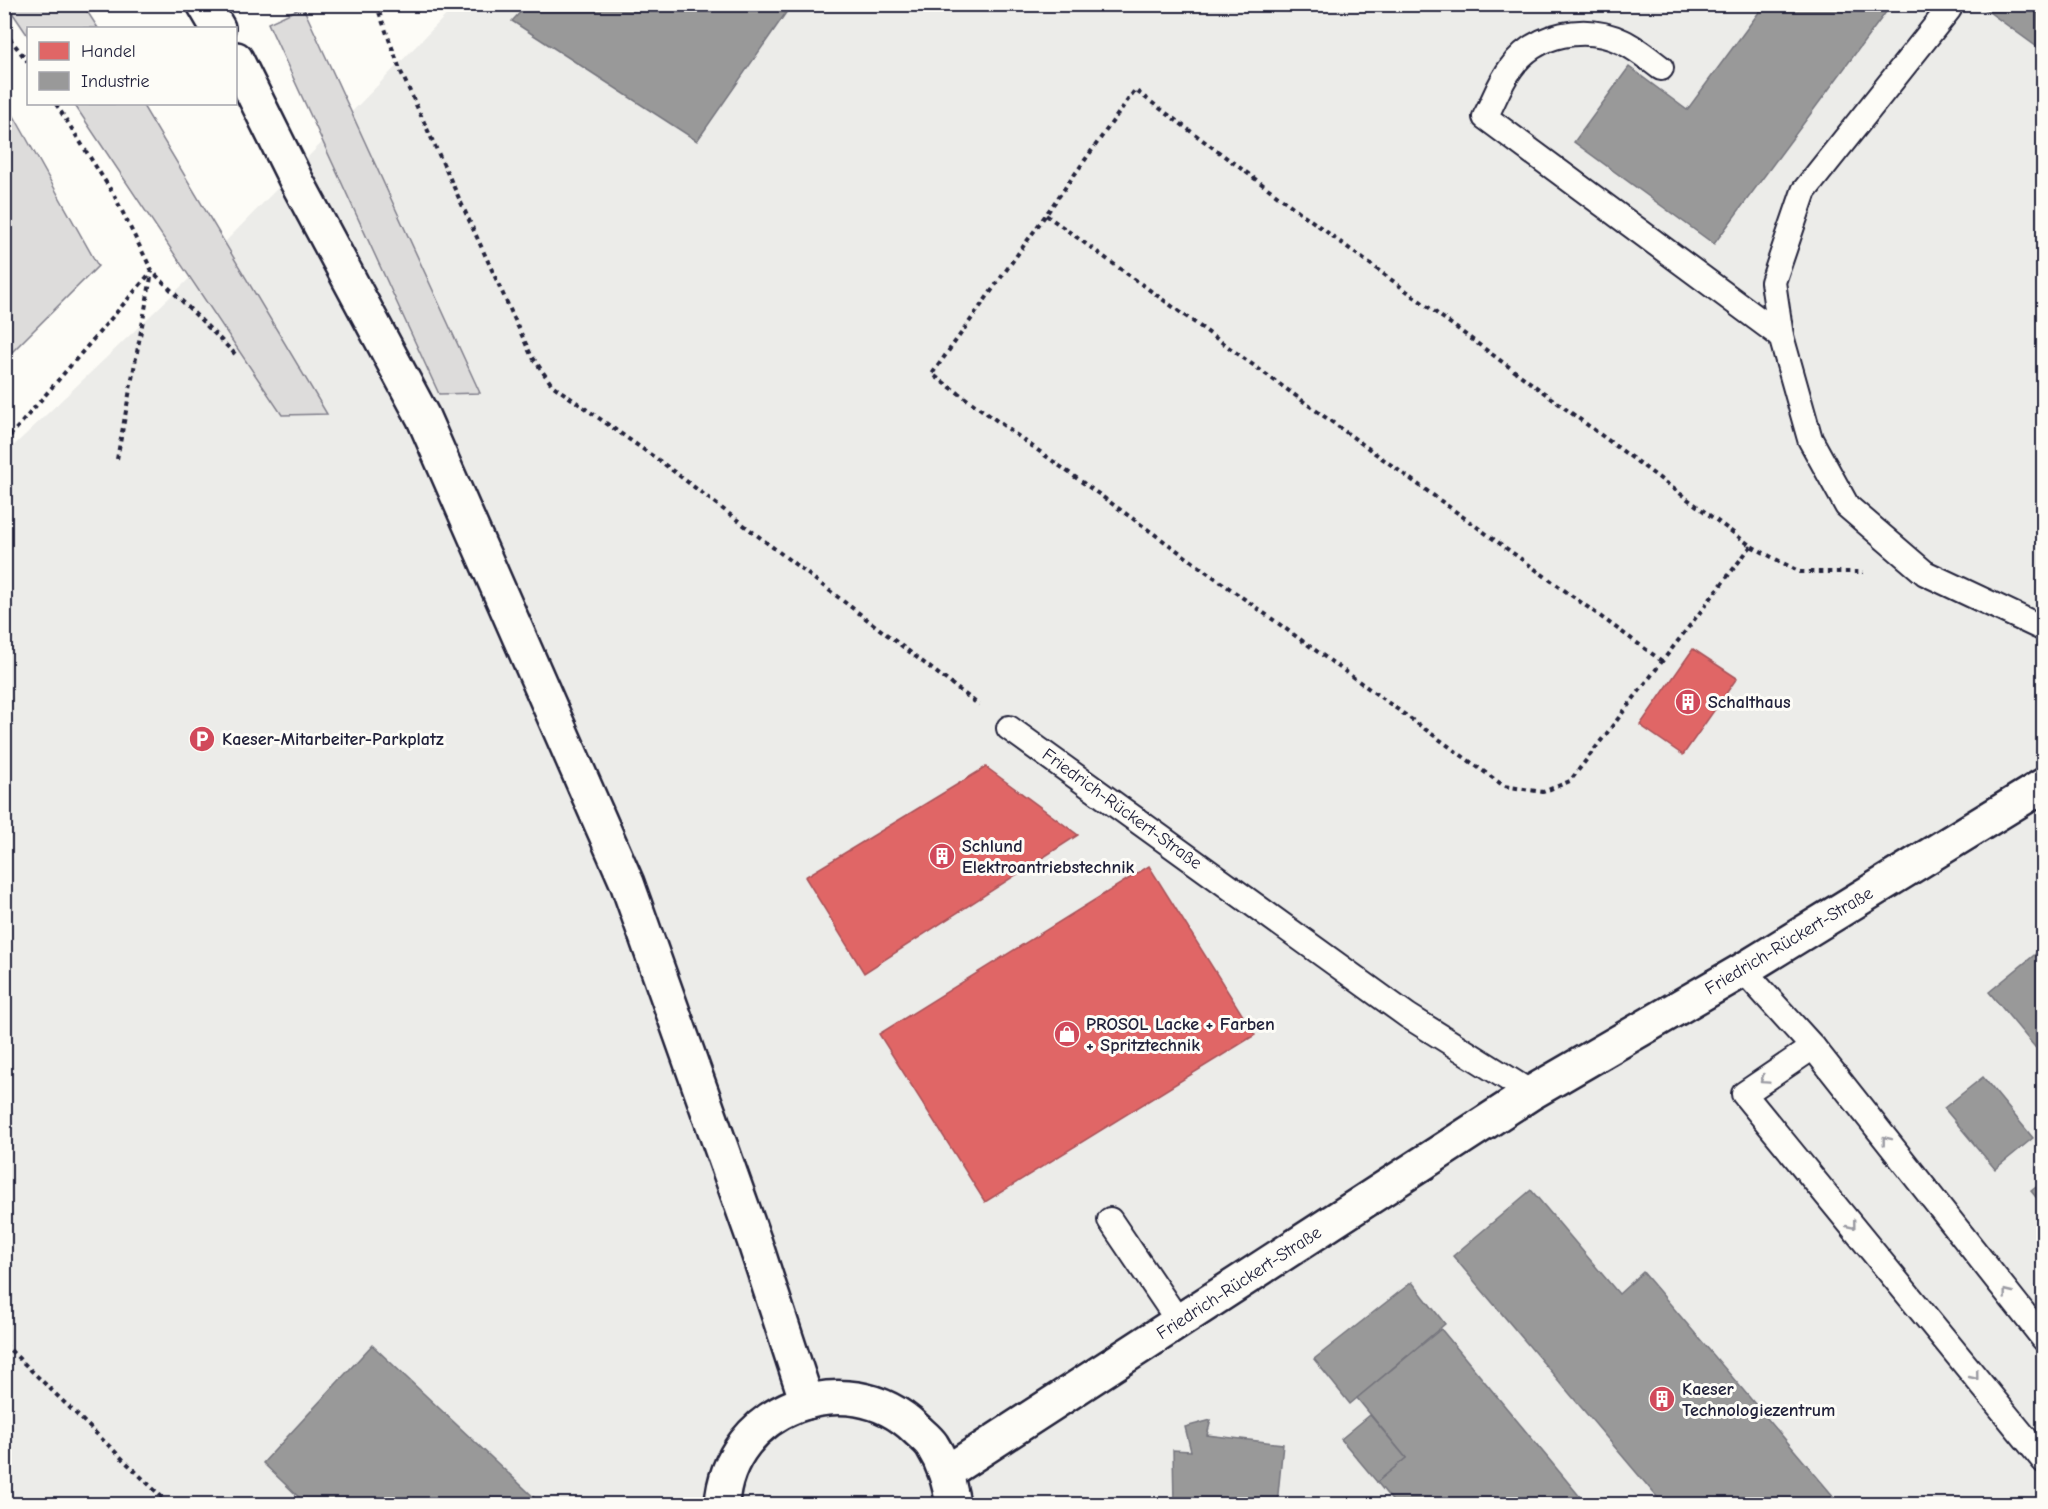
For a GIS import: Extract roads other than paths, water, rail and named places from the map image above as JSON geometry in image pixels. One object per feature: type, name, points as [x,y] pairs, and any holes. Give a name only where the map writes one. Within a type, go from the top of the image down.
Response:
[{"type":"main road","points":[[204,4],[217,27]]},
{"type":"main road","points":[[237,61],[296,180],[423,417],[627,883],[754,1240],[807,1402]]},
{"type":"main road","name":"Friedrich-Rückert-Straße","points":[[947,1472],[1532,1094],[1743,970],[2043,785]]},
{"type":"main road","points":[[722,1504],[729,1470],[741,1447],[757,1428],[789,1407],[837,1396],[858,1398],[883,1405],[905,1418],[930,1443],[947,1472],[953,1504]]},
{"type":"lane","points":[[1949,9],[1804,191],[1773,282],[1781,336],[1810,439],[1847,506],[1925,573],[2043,629]]},
{"type":"lane","points":[[1661,68],[1624,42],[1598,32],[1570,33],[1541,42],[1511,67],[1485,117],[1781,336]]},
{"type":"lane","name":"Friedrich-Rückert-Straße","points":[[1009,728],[1408,1016],[1532,1094]]},
{"type":"lane","points":[[1743,970],[1813,1047],[2043,1339]]},
{"type":"lane","points":[[1813,1047],[1744,1094],[2043,1461]]},
{"type":"lane","points":[[1110,1220],[1179,1322]]},
{"type":"place","name":"Schalthaus","points":[[1688,702]]},
{"type":"place","name":"Kaeser-Mitarbeiter-Parkplatz","points":[[202,739]]},
{"type":"place","name":"Schlund Elektroantriebstechnik","points":[[942,856]]},
{"type":"place","name":"PROSOL Lacke + Farben + Spritztechnik","points":[[1067,1034]]},
{"type":"place","name":"Kaeser Technologiezentrum","points":[[1662,1399]]}]
